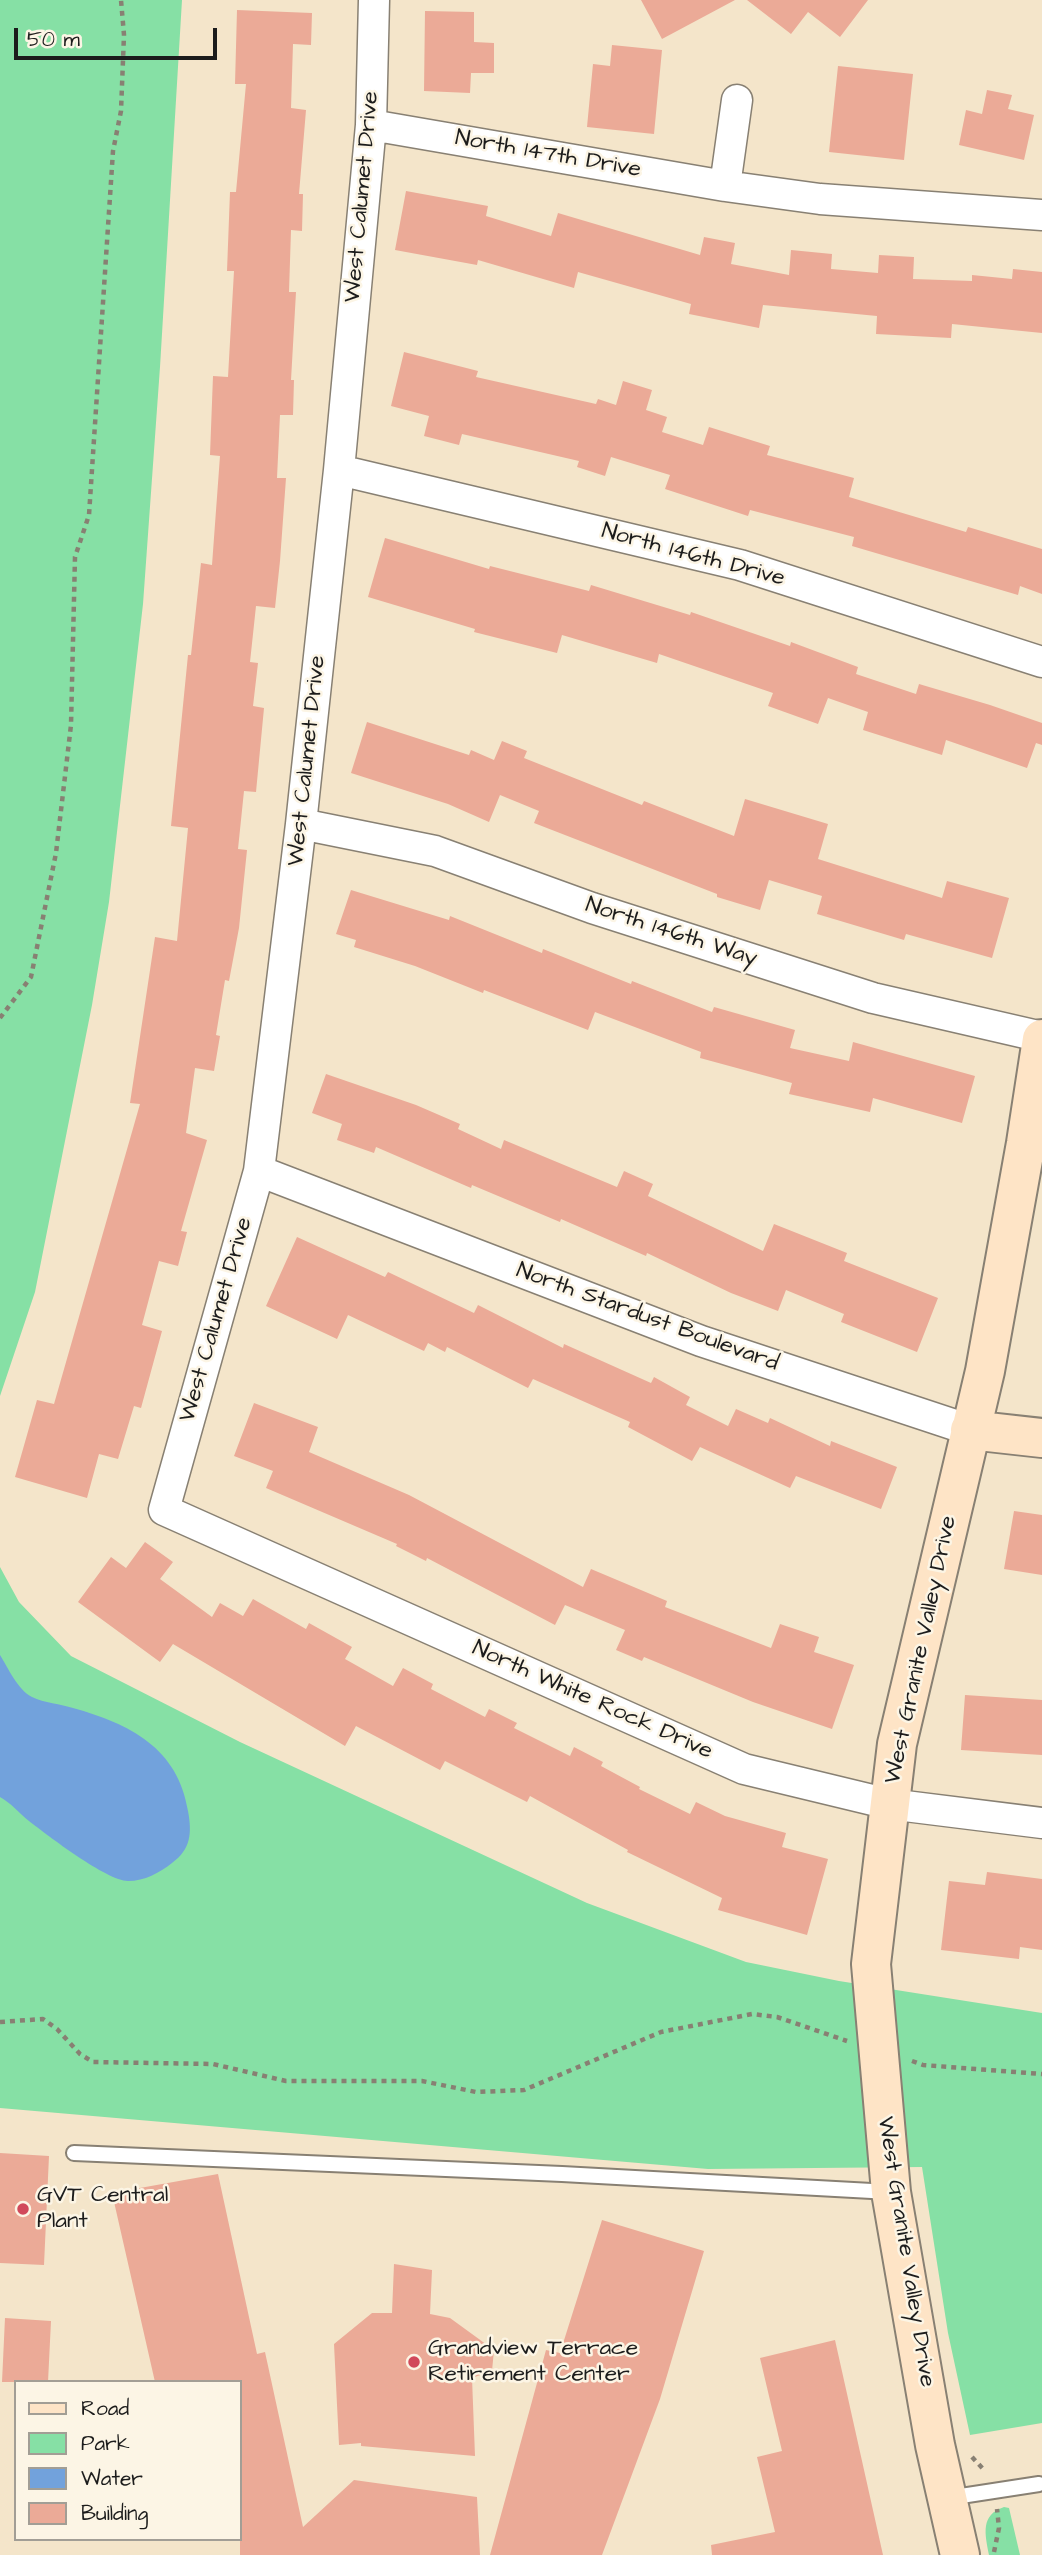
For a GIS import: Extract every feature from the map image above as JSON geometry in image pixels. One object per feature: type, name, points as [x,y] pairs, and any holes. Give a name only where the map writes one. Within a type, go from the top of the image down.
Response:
[{"type":"street","name":"West Calumet Drive","points":[[164,1510],[259,1171],[301,824],[339,470],[371,125],[374,0]]},
{"type":"street","points":[[725,186],[737,100]]},
{"type":"street","name":"North 147th Drive","points":[[371,125],[725,186],[820,199],[1042,215]]},
{"type":"street","name":"North 146th Drive","points":[[339,470],[740,565],[1042,662]]},
{"type":"street","name":"North 146th Way","points":[[301,824],[435,851],[592,908],[873,998],[1042,1038]]},
{"type":"street","name":"West Granite Valley Drive","points":[[960,2555],[934,2445],[891,2192],[871,1964],[897,1744],[985,1371],[1042,1038]]},
{"type":"street","name":"North Stardust Boulevard","points":[[259,1171],[701,1341],[970,1430],[1042,1438]]},
{"type":"street","name":"North White Rock Drive","points":[[164,1510],[744,1769],[889,1804],[1042,1823]]},
{"type":"lane","points":[[74,2153],[562,2174],[891,2192]]},
{"type":"lane","points":[[948,2498],[1040,2484]]},
{"type":"path","points":[[0,1018],[31,977],[56,853],[61,814],[71,725],[75,558],[89,515],[112,161],[121,111],[124,35],[121,0]]},
{"type":"path","points":[[0,2022],[43,2019],[57,2029],[80,2054],[93,2062],[213,2064],[286,2081],[422,2081],[476,2092],[524,2090],[661,2032],[752,2014],[778,2017],[923,2065],[1042,2074]]},
{"type":"green space","points":[[0,0],[182,0],[143,604],[109,902],[92,1005],[35,1292],[0,1396]]},
{"type":"green space","points":[[0,1567],[19,1602],[71,1656],[240,1742],[587,1903],[746,1962],[839,1981],[1042,2013],[1042,2423],[970,2435],[948,2333],[922,2167],[708,2169],[0,2108]]},
{"type":"green space","points":[[1004,2507],[1009,2508],[1020,2555],[989,2555],[986,2526],[991,2515]]},
{"type":"water","points":[[0,1655],[27,1694],[114,1722],[148,1742],[162,1755],[183,1789],[188,1811],[189,1840],[178,1858],[146,1878],[134,1881],[118,1879],[92,1866],[63,1846],[0,1797]]},
{"type":"building","points":[[641,0],[735,0],[662,39]]},
{"type":"building","points":[[747,0],[868,0],[840,37],[808,12],[791,34]]},
{"type":"building","points":[[237,10],[312,13],[311,45],[293,44],[291,108],[306,110],[299,194],[303,194],[302,231],[291,230],[289,292],[296,292],[291,380],[294,380],[293,415],[280,415],[277,478],[286,478],[280,561],[275,608],[256,606],[250,662],[258,663],[253,706],[264,708],[256,792],[244,791],[238,849],[247,850],[239,928],[229,981],[225,980],[216,1035],[220,1036],[214,1071],[195,1068],[186,1133],[207,1140],[181,1231],[187,1232],[178,1266],[159,1261],[142,1325],[162,1331],[141,1408],[134,1406],[118,1459],[99,1454],[87,1498],[15,1477],[37,1400],[54,1404],[140,1104],[130,1103],[155,937],[177,941],[188,828],[171,826],[188,655],[191,655],[201,563],[212,565],[220,456],[210,455],[213,376],[228,377],[234,271],[227,271],[230,192],[236,192],[246,84],[235,84]]},
{"type":"building","points":[[425,11],[474,12],[474,42],[494,43],[494,73],[471,73],[470,93],[424,91]]},
{"type":"building","points":[[612,45],[662,50],[654,134],[587,127],[593,64],[610,66]]},
{"type":"building","points":[[838,66],[913,74],[904,160],[829,152]]},
{"type":"building","points":[[987,90],[1012,95],[1008,109],[1034,115],[1024,160],[959,145],[966,110],[982,114]]},
{"type":"building","points":[[406,191],[488,206],[486,216],[551,236],[558,213],[700,255],[704,237],[735,243],[731,264],[789,275],[791,250],[832,254],[831,269],[878,273],[879,255],[914,257],[913,279],[972,281],[972,275],[1012,279],[1013,269],[1042,272],[1042,333],[952,324],[951,338],[876,334],[877,316],[763,305],[759,328],[689,314],[691,304],[578,272],[574,288],[478,260],[477,265],[395,250]]},
{"type":"building","points":[[404,352],[478,371],[476,377],[596,404],[598,399],[616,405],[623,381],[652,390],[646,410],[667,417],[662,432],[703,445],[709,427],[770,446],[767,455],[854,478],[849,497],[966,532],[968,527],[1042,549],[1042,594],[1020,586],[1018,595],[852,546],[854,537],[750,510],[748,516],[665,489],[670,475],[611,457],[605,476],[577,467],[579,461],[462,434],[459,445],[424,436],[429,416],[391,406]]},
{"type":"building","points":[[385,538],[489,569],[490,566],[589,591],[591,585],[690,615],[691,612],[790,646],[791,642],[858,667],[856,674],[916,694],[919,684],[1042,723],[1042,745],[1036,743],[1027,768],[946,740],[942,755],[863,730],[868,712],[828,698],[818,724],[768,706],[773,693],[659,654],[657,663],[562,635],[557,653],[474,632],[475,629],[368,597]]},
{"type":"building","points":[[367,722],[469,755],[471,750],[494,760],[502,741],[527,751],[524,758],[642,805],[644,801],[734,836],[745,799],[828,824],[818,859],[942,898],[947,881],[1009,898],[992,958],[906,934],[904,940],[817,914],[822,896],[769,880],[760,910],[717,897],[717,894],[534,823],[539,811],[500,795],[489,822],[448,804],[351,773]]},
{"type":"building","points":[[351,890],[449,920],[450,916],[542,953],[543,949],[712,1012],[714,1007],[795,1030],[790,1048],[849,1061],[853,1042],[975,1076],[962,1123],[873,1098],[870,1112],[789,1094],[792,1083],[700,1058],[701,1052],[595,1012],[588,1030],[484,990],[483,993],[415,966],[354,947],[356,940],[336,934]]},
{"type":"building","points":[[326,1074],[416,1105],[460,1124],[458,1129],[501,1149],[504,1140],[617,1187],[624,1171],[653,1184],[648,1196],[763,1251],[774,1224],[847,1253],[844,1261],[938,1298],[917,1352],[841,1322],[844,1314],[786,1290],[778,1311],[731,1293],[647,1253],[646,1256],[561,1219],[560,1222],[472,1185],[471,1188],[376,1147],[374,1153],[337,1140],[342,1124],[312,1113]]},
{"type":"building","points":[[297,1237],[385,1277],[388,1272],[474,1313],[478,1305],[563,1348],[564,1344],[651,1383],[654,1377],[690,1397],[686,1405],[728,1426],[736,1409],[768,1423],[770,1418],[830,1446],[831,1441],[897,1467],[881,1509],[796,1476],[790,1488],[700,1447],[692,1461],[628,1427],[630,1422],[533,1379],[528,1388],[447,1347],[445,1352],[428,1343],[424,1351],[348,1315],[337,1339],[266,1306]]},
{"type":"building","points":[[254,1403],[318,1427],[309,1452],[409,1495],[583,1587],[591,1569],[667,1601],[665,1607],[771,1648],[780,1624],[819,1637],[814,1652],[854,1665],[832,1729],[753,1702],[644,1657],[642,1661],[616,1650],[625,1630],[565,1605],[555,1625],[427,1558],[426,1561],[396,1546],[397,1544],[266,1488],[273,1471],[234,1456]]},
{"type":"building","points":[[1014,1511],[1042,1515],[1042,1575],[1004,1569]]},
{"type":"building","points":[[145,1542],[173,1562],[160,1579],[212,1617],[220,1603],[243,1616],[253,1599],[306,1629],[309,1623],[352,1647],[345,1659],[393,1686],[403,1668],[433,1684],[431,1689],[485,1717],[489,1709],[517,1723],[514,1728],[570,1756],[574,1747],[603,1762],[601,1766],[640,1787],[639,1789],[690,1814],[696,1802],[725,1816],[786,1833],[782,1847],[828,1859],[807,1935],[718,1910],[722,1898],[627,1852],[628,1850],[530,1796],[527,1802],[445,1761],[440,1770],[356,1726],[345,1746],[173,1644],[160,1662],[78,1602],[111,1557],[126,1568]]},
{"type":"building","points":[[965,1695],[1042,1700],[1042,1755],[961,1750]]},
{"type":"building","points":[[987,1872],[1042,1879],[1042,1950],[1020,1947],[1019,1959],[941,1950],[949,1881],[985,1885]]},
{"type":"building","name":"GVT Central Plant","points":[[0,2153],[49,2156],[44,2265],[0,2263]]},
{"type":"building","points":[[218,2174],[257,2354],[265,2352],[303,2527],[354,2480],[477,2497],[480,2555],[240,2555],[242,2380],[155,2380],[112,2193]]},
{"type":"building","points":[[602,2220],[704,2251],[660,2399],[602,2555],[490,2555],[546,2350],[560,2353]]},
{"type":"building","points":[[394,2264],[432,2270],[430,2314],[450,2318],[494,2350],[492,2371],[472,2378],[475,2456],[361,2446],[361,2443],[339,2445],[334,2344],[372,2313],[392,2313]]},
{"type":"building","points":[[5,2318],[51,2321],[48,2380],[2,2382]]},
{"type":"building","points":[[835,2340],[883,2555],[712,2555],[711,2545],[775,2532],[757,2457],[782,2451],[760,2358]]},
{"type":"place","name":"GVT Central Plant","points":[[23,2209]]},
{"type":"place","name":"Grandview Terrace Retirement Center","points":[[414,2362]]}]
